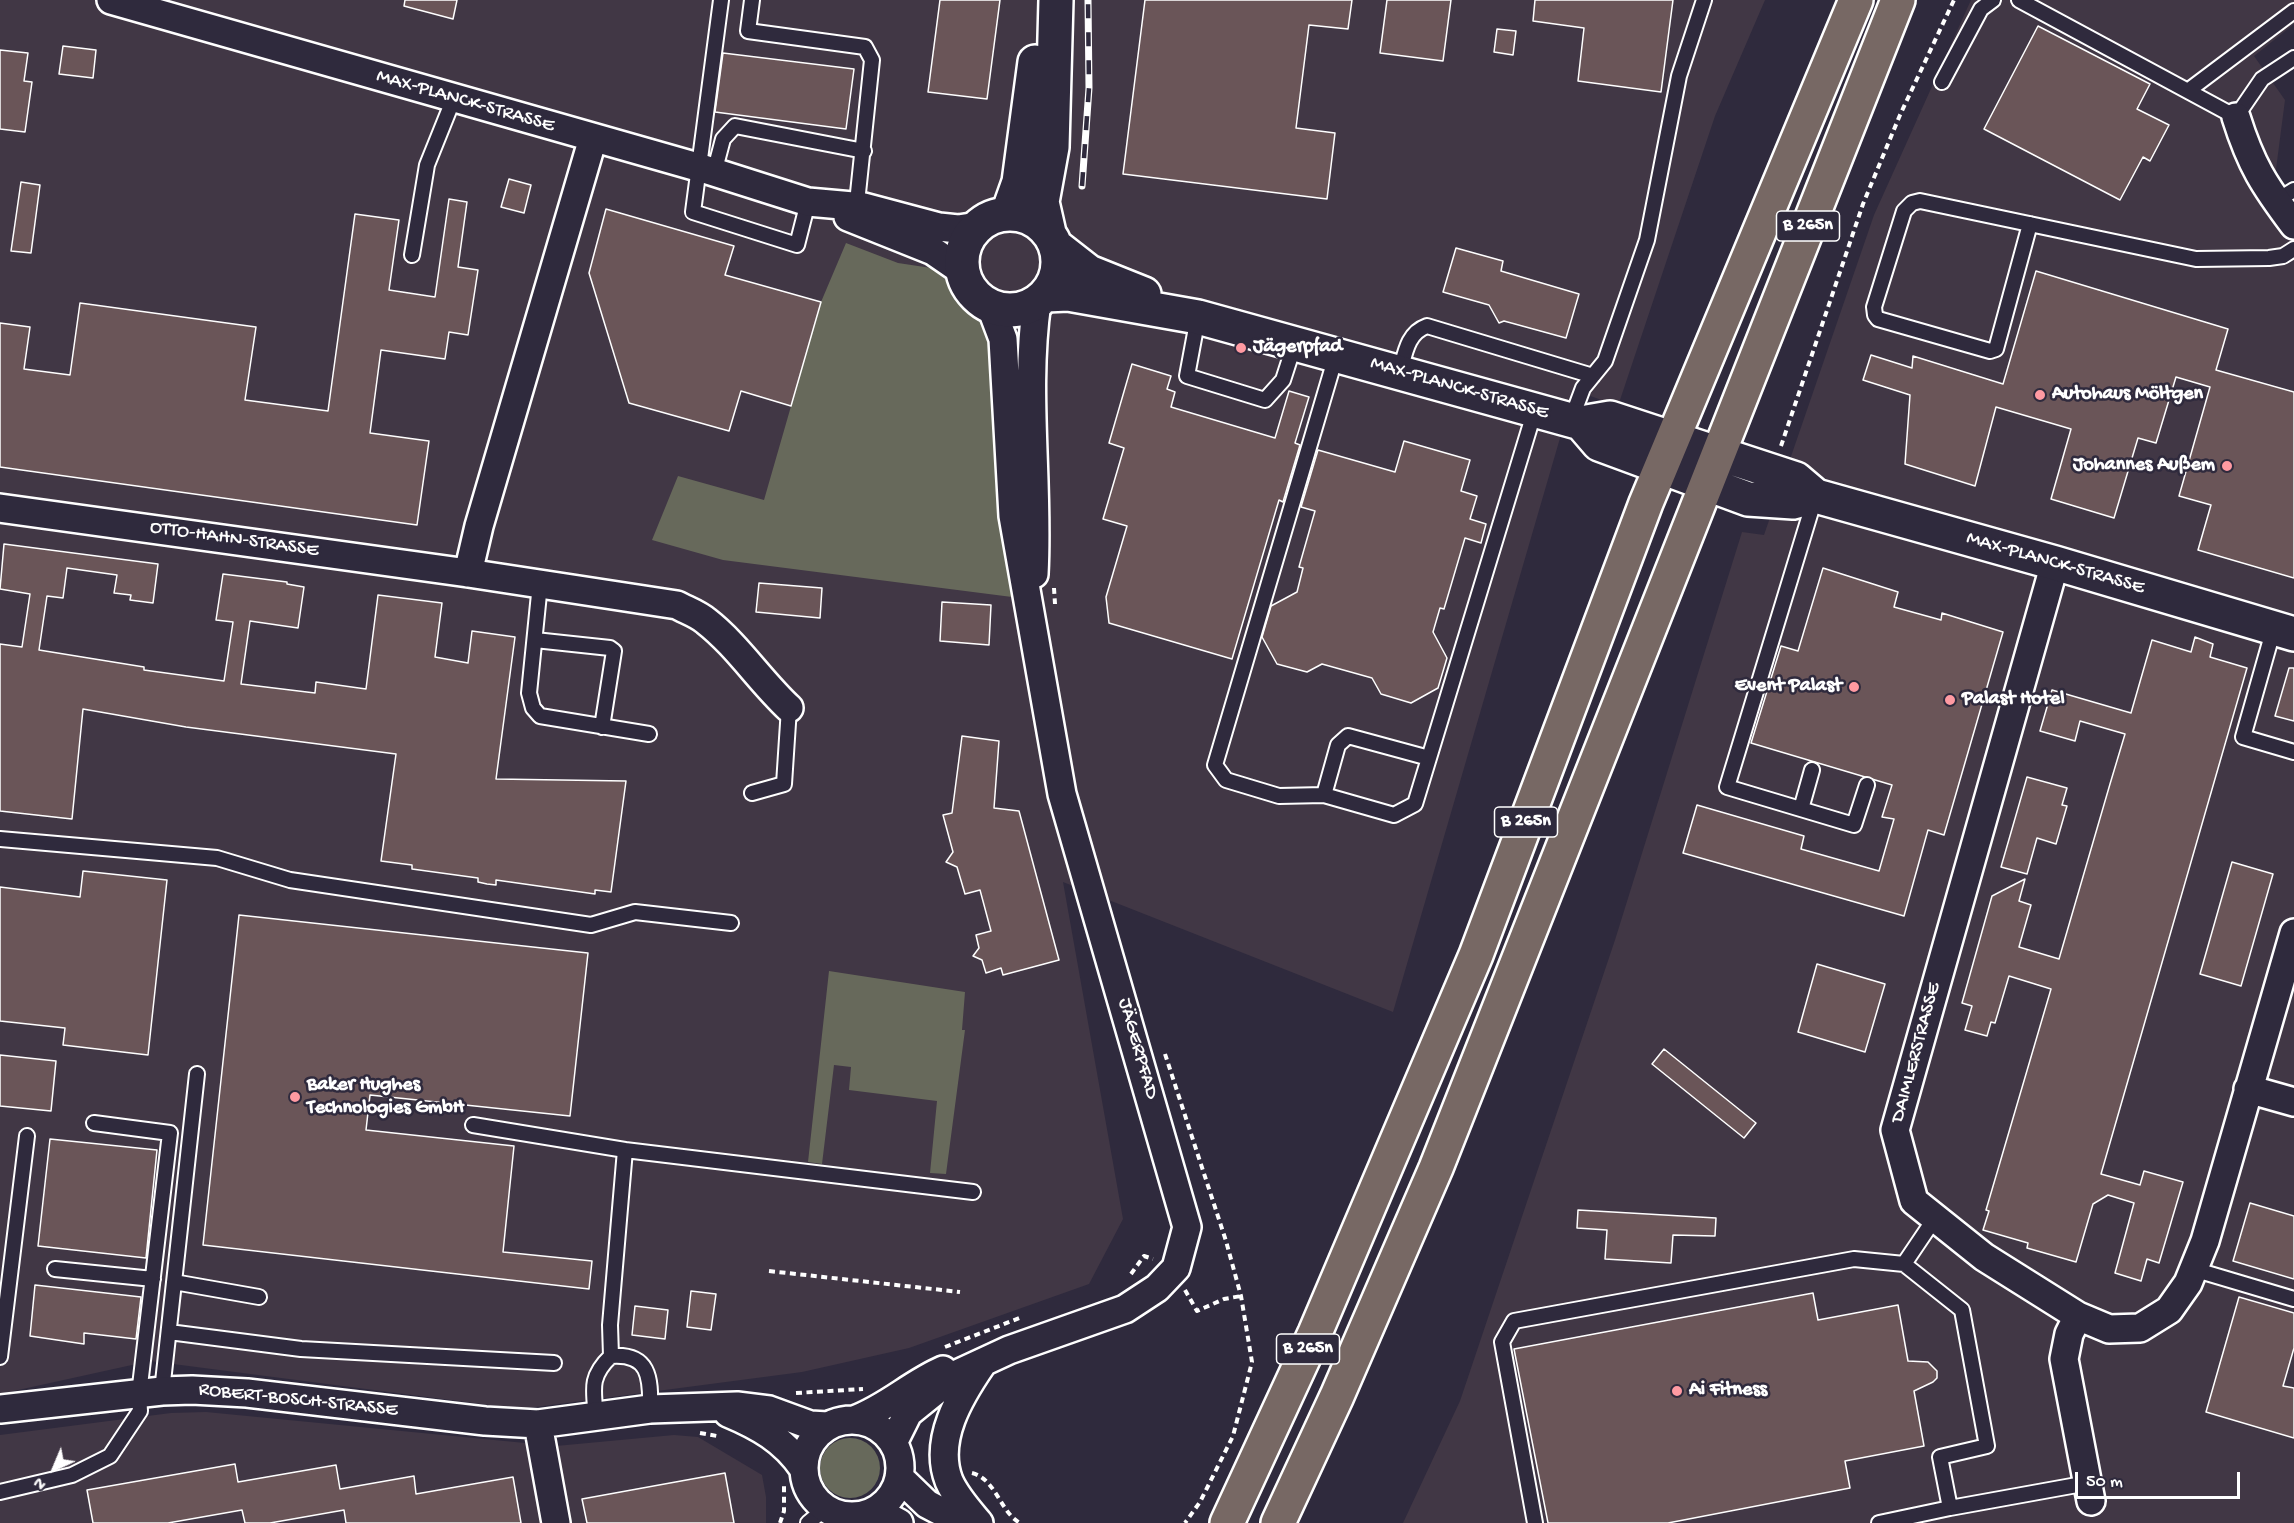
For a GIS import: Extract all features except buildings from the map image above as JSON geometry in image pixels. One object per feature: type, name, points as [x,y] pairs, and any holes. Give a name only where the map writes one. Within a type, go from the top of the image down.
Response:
[{"type":"main road","points":[[1008,213],[1020,182],[1033,93],[1039,0]]},
{"type":"main road","points":[[1053,240],[1038,222],[1024,215],[1008,213],[992,217],[978,226],[968,238],[962,254],[962,271],[968,286],[978,298],[992,307],[1007,311],[1023,309],[1042,299],[1055,280],[1059,264],[1053,240],[1042,202],[1052,147],[1056,0]]},
{"type":"main road","name":"B 265n","points":[[1227,1523],[1315,1333],[1476,955],[1667,453],[1856,0]]},
{"type":"main road","name":"B 265n","points":[[1278,1523],[1337,1396],[1436,1167],[1898,0]]},
{"type":"main road","name":"MAX-PLANCK-STRASSE","points":[[1053,240],[1089,272],[1198,316]]},
{"type":"main road","name":"MAX-PLANCK-STRASSE","points":[[1042,299],[1068,294],[1198,316],[1576,422],[1610,418],[1667,453],[1706,483],[1748,499],[1793,502],[1816,496]]},
{"type":"main road","name":"MAX-PLANCK-STRASSE","points":[[1667,453],[1718,452],[1796,479],[1816,496],[2055,563],[2284,631]]},
{"type":"street","name":"MAX-PLANCK-STRASSE","points":[[111,0],[813,203],[939,227],[958,229],[978,226]]},
{"type":"street","points":[[2236,117],[2247,153],[2262,183],[2285,195],[2294,225]]},
{"type":"street","points":[[468,573],[479,525],[593,138]]},
{"type":"street","name":"MAX-PLANCK-STRASSE","points":[[856,213],[933,251],[962,271]]},
{"type":"street","points":[[1031,620],[1036,523],[1032,340],[1042,299]]},
{"type":"street","points":[[992,307],[1003,339],[1013,516],[1031,620]]},
{"type":"street","name":"OTTO-HAHN-STRASSE","points":[[0,508],[468,573],[677,605],[704,619],[726,639],[764,685],[789,708]]},
{"type":"street","name":"DAIMLERSTRASSE","points":[[2055,563],[1895,1130],[1914,1201],[1984,1257],[2078,1316],[2109,1329],[2140,1328],[2169,1310],[2188,1284],[2205,1241],[2294,933]]},
{"type":"street","name":"JÄGERPFAD","points":[[984,1360],[1125,1309],[1157,1288],[1176,1268],[1187,1227],[1181,1198],[1062,794],[1031,620]]},
{"type":"street","points":[[2248,1089],[2294,1102]]},
{"type":"street","points":[[2078,1316],[2069,1334],[2064,1359],[2089,1492]]},
{"type":"street","points":[[899,1523],[886,1516],[868,1514],[817,1516],[808,1489],[794,1471],[810,1444],[828,1426],[874,1413],[926,1377],[956,1364],[984,1360]]},
{"type":"street","points":[[893,1443],[908,1413],[955,1375],[984,1360]]},
{"type":"street","points":[[979,1523],[949,1480],[945,1458],[949,1427],[960,1396],[984,1360]]},
{"type":"street","name":"ROBERT-BOSCH-STRASSE","points":[[0,1408],[151,1392],[247,1394],[485,1421],[538,1424],[651,1409],[737,1406],[769,1410],[810,1425],[828,1426]]},
{"type":"street","name":"ROBERT-BOSCH-STRASSE","points":[[716,1408],[774,1436],[792,1451],[794,1471]]},
{"type":"street","points":[[854,1420],[869,1423],[883,1431],[893,1443],[900,1465],[899,1477],[893,1492],[883,1505],[868,1514]]},
{"type":"street","points":[[538,1424],[556,1523]]},
{"type":"street","points":[[899,1477],[927,1504],[963,1523]]},
{"type":"lane","points":[[707,171],[722,0]]},
{"type":"lane","points":[[752,0],[748,31],[865,47],[873,60],[856,213]]},
{"type":"lane","points":[[1576,422],[1583,388],[1605,361],[1647,240],[1678,76],[1704,0]]},
{"type":"lane","points":[[1942,82],[1981,9],[1993,0]]},
{"type":"lane","points":[[2019,0],[2236,117],[2262,79],[2294,58]]},
{"type":"lane","points":[[2189,90],[2294,11]]},
{"type":"lane","points":[[412,255],[428,165],[454,99]]},
{"type":"lane","points":[[813,203],[797,244],[693,212],[707,171],[723,139],[735,126],[864,151]]},
{"type":"lane","points":[[2030,224],[1996,349],[1990,351],[1878,319],[1875,315],[1874,307],[1904,211],[1912,203],[1920,201],[2030,224],[2196,259],[2269,258],[2283,256],[2294,249]]},
{"type":"lane","points":[[1198,316],[1187,375],[1264,400],[1283,380],[1295,343]]},
{"type":"lane","points":[[1400,372],[1410,339],[1418,329],[1427,326],[1593,376]]},
{"type":"lane","points":[[1336,354],[1215,765],[1226,780],[1279,796],[1324,795],[1394,815],[1415,804],[1535,410]]},
{"type":"lane","points":[[1816,496],[1727,787],[1854,825],[1867,784]]},
{"type":"lane","points":[[540,584],[529,693],[533,708],[540,716],[649,734]]},
{"type":"lane","points":[[2284,631],[2243,737],[2294,752]]},
{"type":"lane","points":[[535,640],[610,648],[614,651],[602,727]]},
{"type":"lane","points":[[752,793],[784,784],[789,708]]},
{"type":"lane","points":[[1324,795],[1338,745],[1348,736],[1429,758]]},
{"type":"lane","points":[[1801,809],[1812,770]]},
{"type":"lane","points":[[0,838],[217,858],[290,880],[591,925],[634,912],[730,923]]},
{"type":"lane","points":[[0,1492],[72,1475],[110,1456],[151,1392],[169,1332],[197,1074]]},
{"type":"lane","points":[[93,1123],[170,1133],[153,1279],[151,1392]]},
{"type":"lane","points":[[473,1125],[625,1150],[973,1192]]},
{"type":"lane","points":[[0,1357],[27,1136]]},
{"type":"lane","points":[[611,1356],[610,1325],[625,1150]]},
{"type":"lane","points":[[1904,1264],[1935,1218]]},
{"type":"lane","points":[[1535,1523],[1502,1342],[1514,1320],[1854,1259],[1904,1264],[1962,1310],[1987,1446],[1940,1457],[1950,1508]]},
{"type":"lane","points":[[55,1269],[153,1279]]},
{"type":"lane","points":[[2193,1269],[2294,1299]]},
{"type":"lane","points":[[174,1282],[259,1297]]},
{"type":"lane","points":[[169,1332],[301,1349],[554,1363]]},
{"type":"lane","points":[[596,1416],[593,1384],[598,1368],[611,1356],[627,1355],[640,1362],[648,1373],[651,1409]]},
{"type":"lane","points":[[1880,1523],[1950,1508],[2089,1492]]},
{"type":"path","points":[[1756,465],[1762,450],[1779,452],[1863,204],[1900,115],[1954,0]]},
{"type":"path","points":[[1053,585],[1056,606]]},
{"type":"path","points":[[1161,1044],[1226,1241],[1241,1296],[1252,1362],[1233,1436],[1200,1502],[1185,1523]]},
{"type":"path","points":[[1128,1279],[1144,1256],[1176,1268],[1188,1299],[1197,1311],[1224,1299],[1241,1296]]},
{"type":"path","points":[[769,1271],[960,1292]]},
{"type":"path","points":[[939,1350],[1026,1316]]},
{"type":"path","points":[[787,1393],[872,1388]]},
{"type":"path","points":[[780,1523],[785,1497],[794,1471]]},
{"type":"shaded area","points":[[0,0],[1765,0],[1715,116],[1618,406],[1574,390],[1393,1012],[1063,882],[1123,1219],[1089,1284],[909,1348],[802,1372],[520,1409],[150,1361],[0,1394]]},
{"type":"shaded area","points":[[1971,0],[2294,0],[2294,24],[2254,56],[2285,100],[2275,177],[2294,202],[2294,1523],[1403,1523],[1460,1401],[1615,940],[1742,532],[1764,535],[1874,215]]},
{"type":"shaded area","points":[[206,1412],[556,1446],[674,1435],[698,1437],[762,1475],[766,1497],[766,1523],[0,1523],[0,1435],[171,1413]]},
{"type":"green space","points":[[846,243],[898,263],[938,269],[983,322],[998,351],[1001,466],[1012,597],[723,560],[652,540],[678,476],[764,500],[821,302]]},
{"type":"green space","points":[[829,971],[965,992],[962,1030],[965,1030],[946,1174],[930,1173],[937,1101],[849,1090],[851,1067],[834,1065],[822,1164],[808,1162]]},
{"type":"green space","points":[[844,1438],[856,1438],[867,1443],[875,1451],[880,1468],[878,1480],[867,1493],[856,1498],[844,1498],[833,1493],[825,1485],[820,1474],[820,1462],[825,1451],[833,1443]]},
{"type":"railway","points":[[1082,186],[1089,88],[1088,0]]},
{"type":"place","name":"Jägerpfad","points":[[1241,348]]},
{"type":"place","name":"Autohaus Möltgen","points":[[2040,395]]},
{"type":"place","name":"Johannes Außem","points":[[2227,466]]},
{"type":"place","name":"Event Palast","points":[[1854,687]]},
{"type":"place","name":"Palast Hotel","points":[[1950,700]]},
{"type":"place","name":"Baker Hughes Technologies GmbH","points":[[295,1097]]},
{"type":"place","name":"Ai Fitness","points":[[1677,1391]]}]
